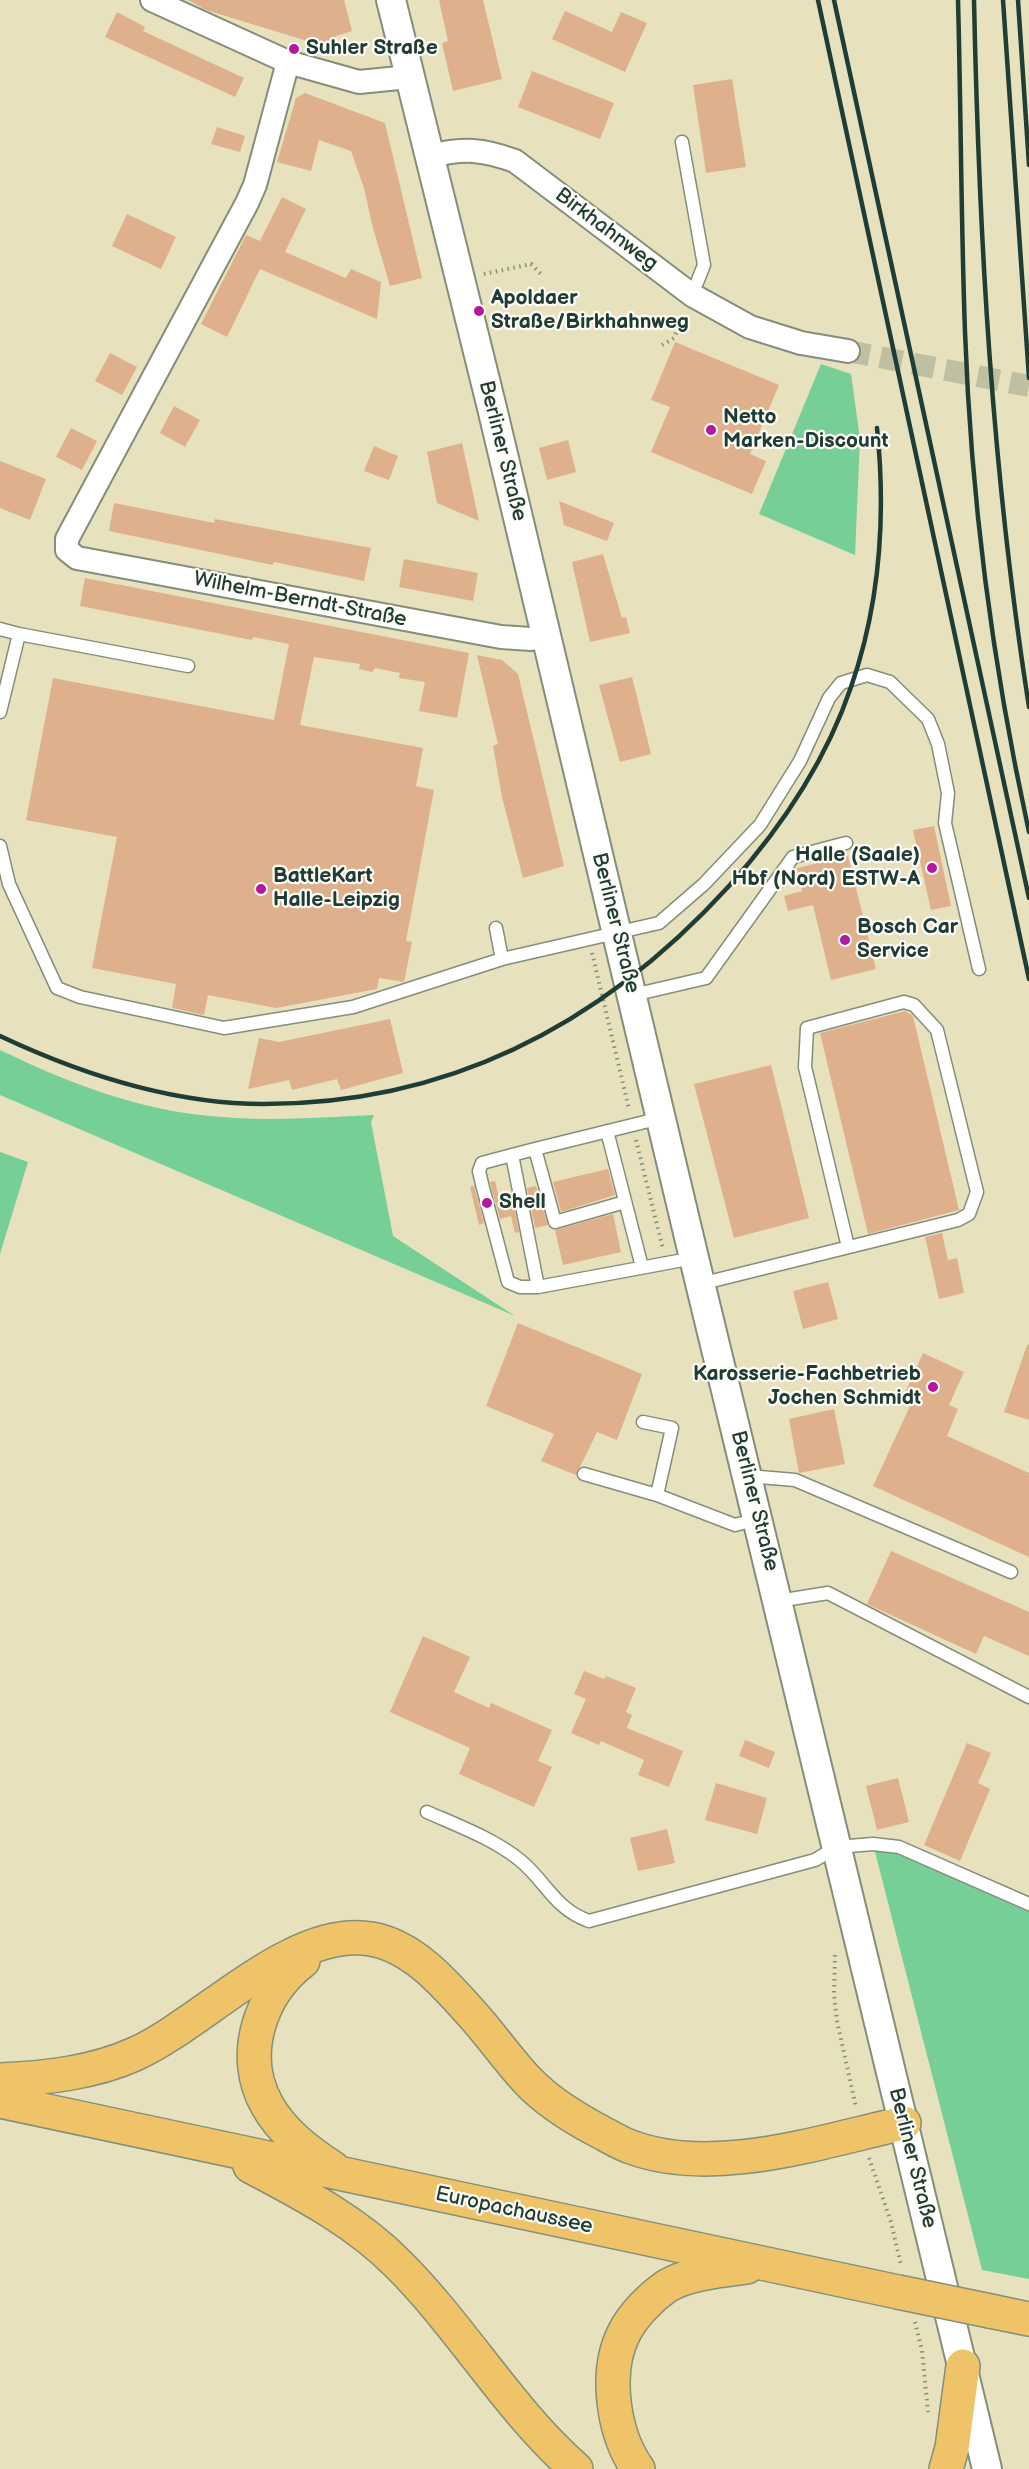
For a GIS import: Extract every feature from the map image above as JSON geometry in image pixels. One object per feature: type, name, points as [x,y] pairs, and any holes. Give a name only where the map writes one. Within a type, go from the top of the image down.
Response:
[{"type":"main road","points":[[0,2080],[63,2074],[134,2055],[166,2038],[280,1960],[329,1940],[371,1939],[403,1952],[441,1979],[528,2082],[574,2118],[632,2148],[686,2158],[742,2158],[904,2123]]},
{"type":"main road","points":[[329,1940],[278,1983],[267,2002],[254,2042],[255,2065],[258,2085],[267,2105],[281,2125],[297,2142],[341,2174]]},
{"type":"main road","name":"Europachaussee","points":[[0,2101],[770,2264],[905,2295],[1029,2319]]},
{"type":"main road","points":[[212,2146],[317,2202],[359,2231],[399,2265],[532,2424],[576,2469]]},
{"type":"main road","points":[[638,2469],[616,2416],[614,2370],[624,2333],[643,2307],[669,2285],[713,2271],[770,2264]]},
{"type":"main road","points":[[946,2469],[952,2448],[963,2366]]},
{"type":"street","points":[[152,0],[288,62],[359,82],[409,77]]},
{"type":"street","name":"Berliner Straße","points":[[392,0],[987,2469]]},
{"type":"street","name":"Wilhelm-Berndt-Straße","points":[[288,62],[255,185],[247,203],[67,539],[67,550],[77,558],[501,637],[531,639],[545,635]]},
{"type":"street","name":"Birkhahnweg","points":[[429,156],[458,149],[489,151],[515,161],[692,295],[750,327],[801,344],[848,351]]},
{"type":"lane","points":[[682,142],[704,265],[692,295]]},
{"type":"lane","points":[[0,628],[19,634],[188,666]]},
{"type":"lane","points":[[0,712],[19,634]]},
{"type":"lane","points":[[0,846],[9,884],[57,988],[80,997],[224,1028],[352,1007],[502,959],[658,923],[704,884],[760,825],[800,760],[829,698],[841,683],[867,675],[890,682],[928,719],[938,744],[948,793],[945,823],[979,969]]},
{"type":"lane","points":[[633,995],[706,978],[793,857],[846,843]]},
{"type":"lane","points":[[496,928],[502,959]]},
{"type":"lane","points":[[662,1118],[482,1163],[479,1171],[508,1282],[520,1287],[538,1287],[666,1263],[697,1271],[848,1247],[958,1220],[969,1214],[975,1204],[977,1192],[937,1030],[914,1005],[904,1002],[807,1028],[805,1067],[848,1247]]},
{"type":"lane","points":[[607,1131],[642,1267]]},
{"type":"lane","points":[[535,1149],[555,1222],[625,1202]]},
{"type":"lane","points":[[512,1155],[538,1287]]},
{"type":"lane","points":[[643,1422],[672,1428],[657,1495]]},
{"type":"lane","points":[[584,1474],[657,1495],[735,1525],[759,1519]]},
{"type":"lane","points":[[748,1476],[795,1480],[1011,1572]]},
{"type":"lane","points":[[778,1600],[828,1593],[1029,1697]]},
{"type":"lane","points":[[428,1812],[502,1847],[522,1863],[571,1914],[589,1920],[815,1860],[837,1847],[873,1844],[899,1847],[1029,1904]]},
{"type":"path","points":[[476,275],[531,264],[541,274]]},
{"type":"path","points":[[662,345],[674,338],[692,295]]},
{"type":"path","points":[[587,938],[604,998],[666,1263]]},
{"type":"path","points":[[835,1947],[837,2021],[862,2132],[874,2176],[891,2222],[905,2295],[922,2351],[929,2421]]},
{"type":"green space","points":[[821,364],[851,374],[860,439],[855,555],[759,514]]},
{"type":"green space","points":[[0,1050],[97,1091],[174,1111],[265,1119],[374,1115],[371,1122],[393,1236],[515,1316],[0,1095]]},
{"type":"green space","points":[[0,1152],[28,1162],[0,1254]]},
{"type":"green space","points":[[873,1844],[899,1847],[1029,1904],[1029,2279],[982,2270]]},
{"type":"building","points":[[188,0],[344,0],[352,31],[336,36],[333,49],[206,10]]},
{"type":"building","points":[[439,0],[483,0],[502,79],[453,91],[442,43],[448,41]]},
{"type":"building","points":[[565,11],[612,32],[621,12],[647,23],[625,72],[552,39]]},
{"type":"building","points":[[117,12],[145,27],[143,31],[244,78],[235,97],[105,37]]},
{"type":"building","points":[[532,71],[614,103],[600,139],[518,107]]},
{"type":"building","points":[[732,79],[746,167],[706,173],[693,85]]},
{"type":"building","points":[[305,93],[385,123],[422,278],[390,286],[364,188],[351,151],[319,140],[311,171],[277,162],[296,98]]},
{"type":"building","points":[[217,127],[245,136],[240,152],[211,144]]},
{"type":"building","points":[[282,197],[306,209],[285,252],[346,278],[351,269],[381,282],[377,319],[260,269],[227,337],[201,324],[246,235],[260,241]]},
{"type":"building","points":[[127,214],[176,237],[161,269],[112,246]]},
{"type":"building","name":"Netto Marken-Discount","points":[[675,342],[779,385],[750,454],[766,461],[752,494],[651,452],[670,407],[651,400]]},
{"type":"building","points":[[110,353],[137,367],[122,395],[95,381]]},
{"type":"building","points":[[174,406],[200,420],[185,447],[160,433]]},
{"type":"building","points":[[71,428],[97,441],[82,470],[56,457]]},
{"type":"building","points":[[568,440],[576,472],[547,480],[539,448]]},
{"type":"building","points":[[462,443],[479,521],[437,503],[427,452]]},
{"type":"building","points":[[374,446],[398,456],[389,480],[364,471]]},
{"type":"building","points":[[0,461],[46,479],[30,520],[0,508]]},
{"type":"building","points":[[559,501],[614,523],[607,541],[564,525]]},
{"type":"building","points":[[114,503],[214,523],[215,519],[371,548],[364,581],[274,562],[273,565],[109,531]]},
{"type":"building","points":[[603,554],[622,618],[626,617],[630,633],[590,642],[572,562]]},
{"type":"building","points":[[404,559],[478,573],[473,601],[399,587]]},
{"type":"building","name":"BattleKart Halle-Leipzig","points":[[85,578],[469,653],[457,718],[419,711],[425,682],[399,678],[400,673],[375,668],[372,672],[359,669],[360,664],[314,657],[300,725],[423,748],[416,786],[434,790],[406,941],[412,942],[404,982],[379,978],[377,989],[276,1008],[208,995],[204,1015],[172,1008],[176,984],[92,968],[117,837],[26,820],[53,678],[274,720],[289,644],[253,637],[252,640],[80,606]]},
{"type":"building","points":[[477,655],[502,660],[518,674],[564,866],[523,878],[502,797],[493,746],[498,744]]},
{"type":"building","points":[[632,677],[651,754],[620,762],[599,685]]},
{"type":"building","name":"Halle (Saale) Hbf (Nord) ESTW-A","points":[[934,826],[951,906],[931,910],[913,830]]},
{"type":"building","name":"Bosch Car Service","points":[[848,856],[876,969],[831,980],[813,905],[788,911],[784,896],[802,891],[797,868]]},
{"type":"building","points":[[905,1011],[913,1016],[959,1210],[868,1234],[820,1033]]},
{"type":"building","points":[[390,1019],[403,1073],[341,1090],[337,1079],[292,1090],[289,1080],[248,1089],[259,1038],[279,1042]]},
{"type":"building","points":[[771,1065],[809,1218],[734,1238],[694,1084]]},
{"type":"building","points":[[608,1169],[615,1195],[561,1212],[553,1182]]},
{"type":"building","points":[[495,1181],[498,1194],[511,1192],[519,1232],[515,1233],[511,1216],[500,1219],[490,1182]]},
{"type":"building","points":[[474,1186],[484,1223],[479,1225],[470,1187]]},
{"type":"building","points":[[536,1186],[548,1225],[535,1228],[527,1188]]},
{"type":"building","name":"Shell","points":[[613,1214],[621,1252],[563,1265],[555,1230]]},
{"type":"building","points":[[942,1233],[948,1260],[957,1258],[964,1293],[939,1299],[925,1237]]},
{"type":"building","points":[[828,1282],[838,1319],[803,1329],[793,1291]]},
{"type":"building","points":[[518,1323],[642,1374],[617,1440],[597,1432],[576,1475],[541,1461],[554,1434],[486,1406]]},
{"type":"building","points":[[1027,1345],[1029,1345],[1029,1420],[1004,1412]]},
{"type":"building","points":[[923,1353],[964,1372],[949,1405],[958,1409],[947,1436],[1029,1473],[1029,1557],[873,1486],[910,1406],[901,1402]]},
{"type":"building","points":[[834,1409],[845,1464],[799,1473],[789,1419]]},
{"type":"building","points":[[891,1551],[1029,1612],[1029,1656],[984,1636],[976,1654],[867,1604]]},
{"type":"building","points":[[423,1636],[470,1657],[454,1692],[489,1708],[491,1703],[552,1730],[538,1761],[552,1767],[534,1807],[459,1774],[470,1748],[390,1712]]},
{"type":"building","points":[[584,1671],[604,1679],[606,1676],[636,1688],[626,1712],[632,1715],[627,1728],[683,1751],[669,1787],[638,1775],[644,1760],[601,1741],[599,1745],[571,1733],[586,1699],[574,1694]]},
{"type":"building","points":[[745,1740],[775,1752],[769,1768],[739,1756]]},
{"type":"building","points":[[967,1743],[991,1753],[978,1783],[990,1789],[960,1861],[924,1845]]},
{"type":"building","points":[[898,1778],[909,1822],[877,1830],[866,1786]]},
{"type":"building","points":[[716,1783],[767,1798],[757,1834],[705,1820]]},
{"type":"building","points":[[667,1829],[675,1863],[638,1871],[630,1838]]},
{"type":"tunnel","points":[[848,351],[1029,386]]},
{"type":"railway","points":[[818,0],[1029,979]]},
{"type":"railway","points":[[834,0],[1029,898]]},
{"type":"railway","points":[[958,0],[964,290],[972,458],[995,646],[1029,832]]},
{"type":"railway","points":[[974,0],[980,178],[990,355],[1005,531],[1029,707]]},
{"type":"railway","points":[[1003,0],[1029,378]]},
{"type":"railway","points":[[1018,0],[1029,165]]},
{"type":"railway","points":[[0,1036],[63,1063],[129,1085],[196,1099],[264,1104],[333,1100],[398,1089],[461,1071],[520,1046],[577,1015],[630,978],[681,935],[729,886],[784,817],[829,741],[861,656],[874,592],[881,494],[877,428]]},
{"type":"place","name":"Suhler Straße","points":[[294,49]]},
{"type":"place","name":"Apoldaer Straße/Birkhahnweg","points":[[479,311]]},
{"type":"place","name":"Netto Marken-Discount","points":[[711,430]]},
{"type":"place","name":"Halle (Saale) Hbf (Nord) ESTW-A","points":[[932,868]]},
{"type":"place","name":"BattleKart Halle-Leipzig","points":[[261,889]]},
{"type":"place","name":"Bosch Car Service","points":[[845,940]]},
{"type":"place","name":"Shell","points":[[487,1203]]},
{"type":"place","name":"Karosserie-Fachbetrieb Jochen Schmidt","points":[[933,1387]]}]
